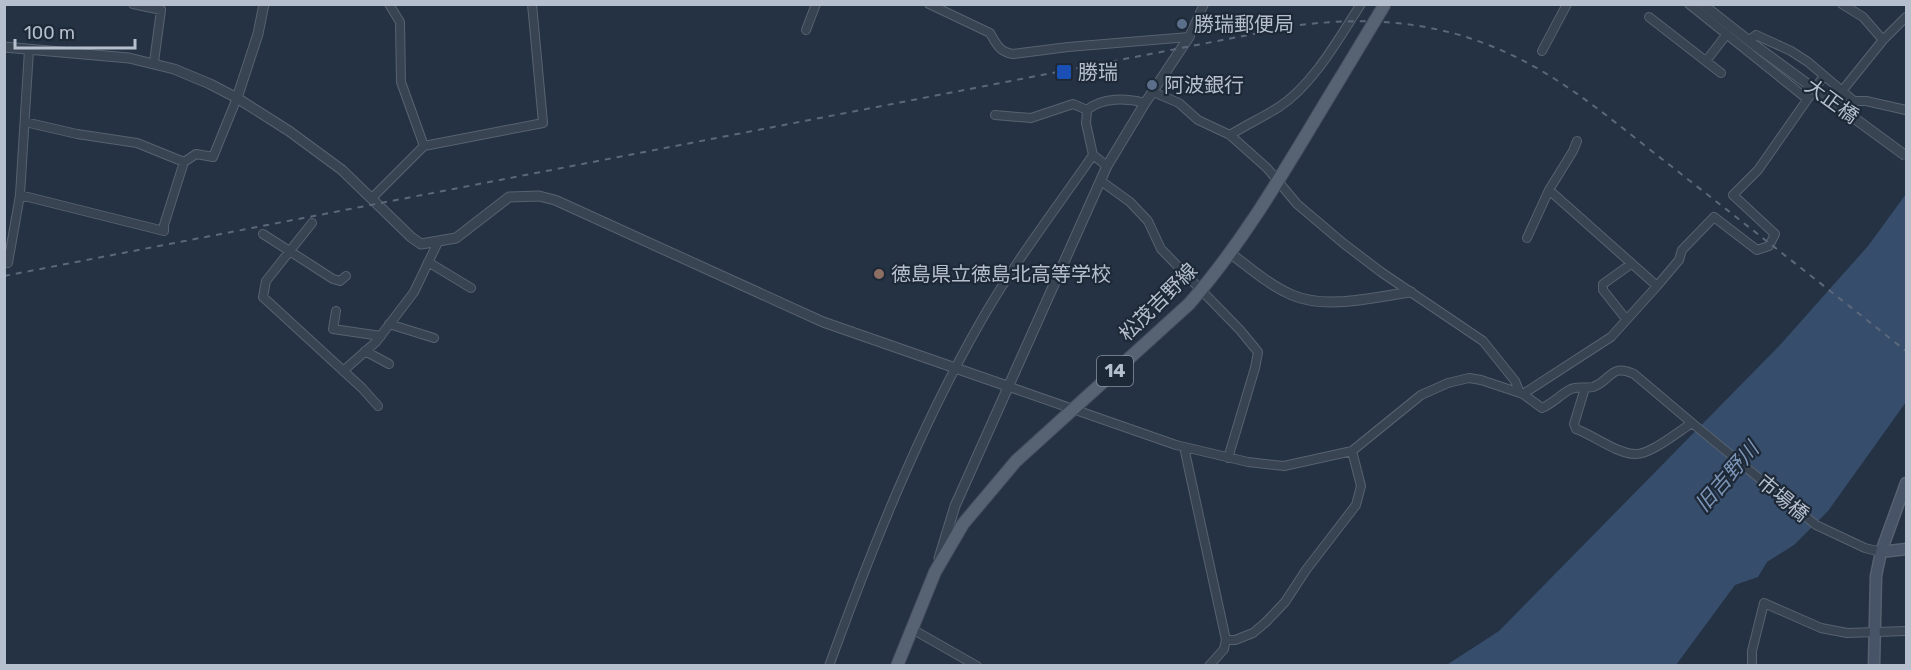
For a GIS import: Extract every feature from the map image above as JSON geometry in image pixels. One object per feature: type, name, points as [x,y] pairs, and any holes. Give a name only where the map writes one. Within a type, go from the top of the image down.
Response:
[{"type":"main road","name":"松茂吉野線","points":[[897,666],[935,572],[963,524],[1016,461],[1189,304],[1230,253],[1278,180],[1385,4]]},
{"type":"main road","points":[[1874,666],[1876,576],[1881,552],[1906,483]]},
{"type":"main road","points":[[1881,552],[1906,549]]},
{"type":"street","points":[[133,4],[161,10],[154,62]]},
{"type":"street","points":[[20,195],[164,231],[184,162],[196,154],[213,157],[237,98],[258,34],[264,4]]},
{"type":"street","points":[[389,4],[400,22],[400,82],[424,146]]},
{"type":"street","points":[[372,198],[424,146],[543,123],[532,4]]},
{"type":"street","points":[[806,30],[816,4]]},
{"type":"street","points":[[929,4],[990,33],[997,46],[1006,53],[1013,54],[1068,47],[1189,38]]},
{"type":"street","points":[[935,572],[955,506],[1107,166],[1145,103],[1189,38],[1204,4]]},
{"type":"street","points":[[1230,135],[1279,106],[1314,74],[1343,34],[1360,4]]},
{"type":"street","points":[[1542,51],[1567,4]]},
{"type":"street","points":[[1689,4],[1806,98]]},
{"type":"street","name":"大正橋","points":[[1702,4],[1906,156]]},
{"type":"street","points":[[1842,4],[1863,17],[1883,40]]},
{"type":"street","points":[[1649,17],[1721,73]]},
{"type":"street","points":[[1842,91],[1883,40],[1906,17]]},
{"type":"street","points":[[1706,61],[1727,34]]},
{"type":"street","points":[[1753,44],[1756,35],[1781,46],[1808,62],[1854,101],[1866,101],[1906,110]]},
{"type":"street","points":[[4,47],[129,58],[154,62],[183,72],[237,98],[298,138],[342,170],[421,244],[456,238],[509,197],[539,196],[555,200],[823,322],[1072,410],[1184,447],[1228,458],[1284,466],[1352,451],[1421,395],[1448,382],[1469,378],[1522,394],[1542,408],[1555,402],[1569,389],[1586,388],[1574,424],[1576,429],[1624,451],[1636,454],[1646,452],[1694,424]]},
{"type":"street","points":[[8,263],[20,195],[29,50]]},
{"type":"street","points":[[1522,394],[1611,337],[1679,260],[1682,250],[1714,217],[1757,250],[1769,246],[1775,234],[1733,195],[1758,170],[1823,76]]},
{"type":"street","points":[[1153,92],[1179,103],[1198,120],[1230,135],[1278,180],[1297,204],[1343,243],[1483,341],[1515,381],[1522,394]]},
{"type":"street","points":[[1107,166],[1093,155],[1086,123],[1087,110],[1093,105],[1128,98],[1145,103]]},
{"type":"street","points":[[994,115],[1031,118],[1073,104],[1087,110]]},
{"type":"street","points":[[25,122],[77,134],[137,143],[184,162]]},
{"type":"street","points":[[1527,238],[1549,190],[1573,151],[1576,141]]},
{"type":"street","points":[[829,666],[878,539],[955,368],[1004,283],[1093,155]]},
{"type":"street","points":[[1101,181],[1130,202],[1149,221],[1161,249],[1240,330],[1258,352],[1228,458]]},
{"type":"street","points":[[1549,190],[1657,286]]},
{"type":"street","points":[[312,223],[266,281],[262,297],[368,394],[378,406]]},
{"type":"street","points":[[263,234],[333,279],[340,281],[346,276]]},
{"type":"street","points":[[343,371],[381,336],[414,292],[438,242]]},
{"type":"street","points":[[1230,253],[1264,279],[1292,295],[1309,300],[1344,300],[1411,292]]},
{"type":"street","points":[[429,262],[471,288]]},
{"type":"street","points":[[1626,319],[1604,290],[1603,285],[1631,264]]},
{"type":"street","points":[[336,311],[333,329],[381,336]]},
{"type":"street","points":[[389,324],[434,338]]},
{"type":"street","points":[[365,351],[389,364]]},
{"type":"street","name":"市場橋","points":[[1586,388],[1593,387],[1618,370],[1634,374],[1816,525],[1865,548],[1881,552]]},
{"type":"street","points":[[1184,447],[1226,640],[1224,649],[1209,666]]},
{"type":"street","points":[[1226,640],[1235,640],[1253,633],[1266,622],[1285,602],[1306,570],[1356,505],[1361,486],[1352,451]]},
{"type":"street","points":[[1752,666],[1752,651],[1764,603],[1821,628],[1847,633],[1906,631]]},
{"type":"street","points":[[912,629],[977,666]]},
{"type":"water","name":"旧吉野川","points":[[1906,194],[1906,402],[1828,511],[1794,545],[1767,562],[1758,577],[1735,585],[1676,665],[1445,666],[1499,631],[1780,345],[1868,246]]},
{"type":"railway","points":[[4,276],[1300,25],[1349,21],[1397,23],[1445,31],[1491,46],[1540,70],[1607,116],[1906,351]]},
{"type":"place","name":"勝瑞郵便局","points":[[1182,24]]},
{"type":"place","name":"勝瑞","points":[[1064,72]]},
{"type":"place","name":"阿波銀行","points":[[1152,85]]},
{"type":"place","name":"徳島県立徳島北高等学校","points":[[879,274]]}]
